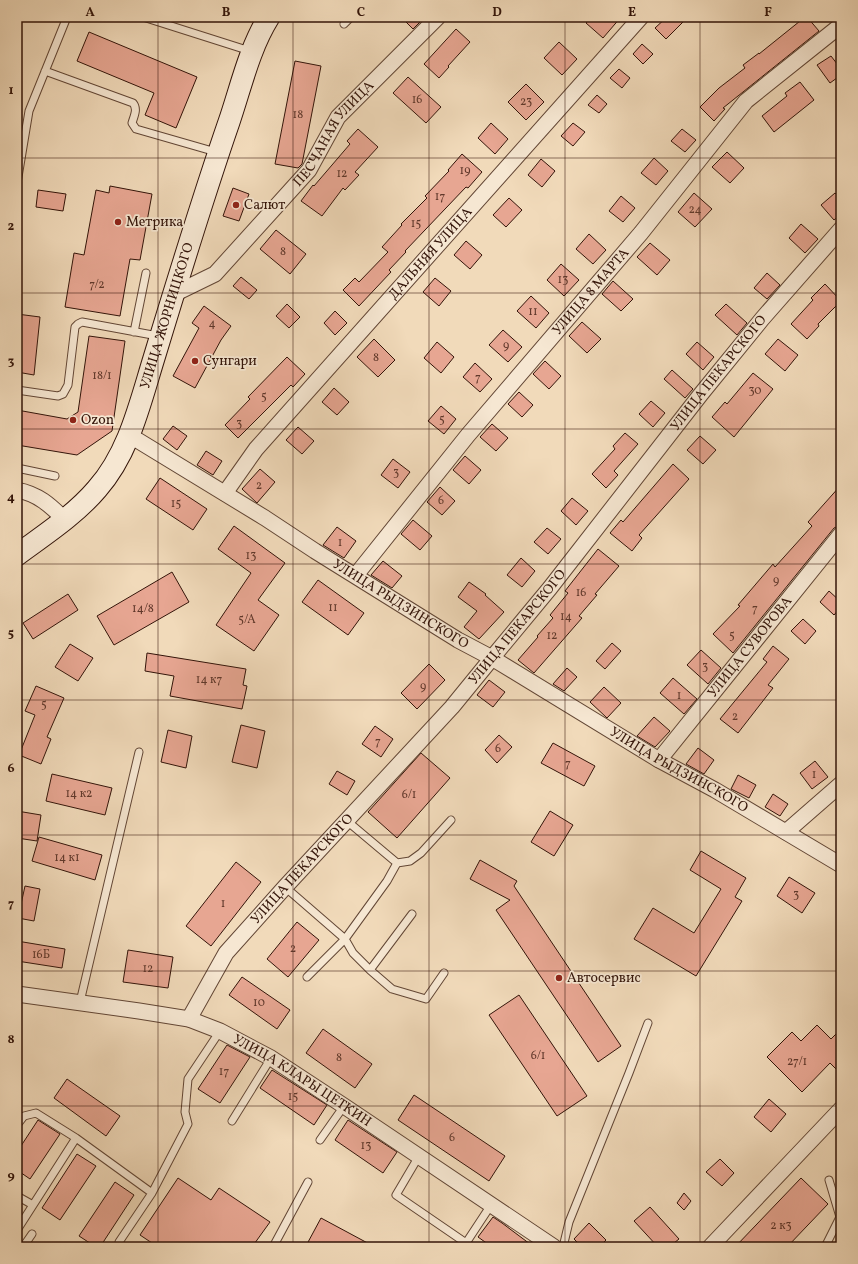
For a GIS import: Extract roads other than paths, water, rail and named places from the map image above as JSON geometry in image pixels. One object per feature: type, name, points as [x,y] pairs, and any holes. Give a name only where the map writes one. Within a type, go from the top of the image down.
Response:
[{"type":"main road","name":"УЛИЦА ЖОРНИЦКОГО","points":[[17,555],[64,519],[97,489],[112,469],[122,452],[252,52],[269,17]]},
{"type":"street","name":"ПЕСЧАНАЯ УЛИЦА","points":[[174,294],[215,274],[309,170],[338,117],[438,17]]},
{"type":"street","name":"ДАЛЬНЯЯ УЛИЦА","points":[[225,494],[256,449],[641,17]]},
{"type":"street","name":"УЛИЦА 8 МАРТА","points":[[356,575],[468,434],[640,233],[746,101],[841,25]]},
{"type":"street","name":"УЛИЦА ПЕКАРСКОГО","points":[[189,1019],[226,954],[452,707],[550,588],[701,394],[762,319],[841,229]]},
{"type":"street","name":"УЛИЦА РЫДЗИНСКОГО","points":[[128,435],[356,575],[458,640],[492,658],[659,760],[715,790],[841,866]]},
{"type":"street","points":[[17,490],[37,496],[47,502],[64,519]]},
{"type":"street","name":"УЛИЦА СУВОРОВА","points":[[659,760],[841,534]]},
{"type":"street","points":[[786,832],[841,784]]},
{"type":"street","name":"УЛИЦА КЛАРЫ ЦЕТКИН","points":[[17,994],[189,1019],[220,1031],[271,1058],[554,1247]]},
{"type":"street","points":[[710,1247],[841,1109]]},
{"type":"lane","points":[[17,182],[29,111],[67,17]]},
{"type":"lane","points":[[143,17],[252,52]]},
{"type":"lane","points":[[344,24],[351,17]]},
{"type":"lane","points":[[45,71],[133,103],[136,106],[136,110],[132,123],[136,129],[219,153]]},
{"type":"lane","points":[[134,332],[146,274]]},
{"type":"lane","points":[[17,390],[58,396],[63,394],[68,385],[75,328],[82,322],[160,336]]},
{"type":"lane","points":[[17,468],[55,476]]},
{"type":"lane","points":[[80,1002],[139,752]]},
{"type":"lane","points":[[347,821],[397,863],[410,861],[422,853],[450,820]]},
{"type":"lane","points":[[307,977],[345,939],[387,881],[397,863]]},
{"type":"lane","points":[[286,887],[345,939],[353,953],[392,989],[426,999],[444,973]]},
{"type":"lane","points":[[370,970],[412,914]]},
{"type":"lane","points":[[564,1247],[569,1222],[648,1023]]},
{"type":"lane","points":[[119,1242],[152,1193],[188,1124],[186,1112],[188,1079],[220,1031]]},
{"type":"lane","points":[[232,1121],[271,1058]]},
{"type":"lane","points":[[320,1140],[344,1106]]},
{"type":"lane","points":[[17,1125],[24,1116],[36,1113],[76,1138],[152,1193]]},
{"type":"lane","points":[[17,1230],[76,1138]]},
{"type":"lane","points":[[419,1156],[396,1194],[469,1245],[492,1205]]},
{"type":"lane","points":[[825,1247],[840,1217],[829,1180]]},
{"type":"lane","points":[[273,1247],[308,1182]]},
{"type":"lane","points":[[17,1196],[33,1205]]},
{"type":"lane","points":[[23,1247],[32,1234]]},
{"type":"place","name":"Салют","points":[[236,205]]},
{"type":"place","name":"Метрика","points":[[118,222]]},
{"type":"place","name":"Сунгари","points":[[195,361]]},
{"type":"place","name":"Ozon","points":[[73,420]]},
{"type":"place","name":"Автосервис","points":[[559,978]]}]
